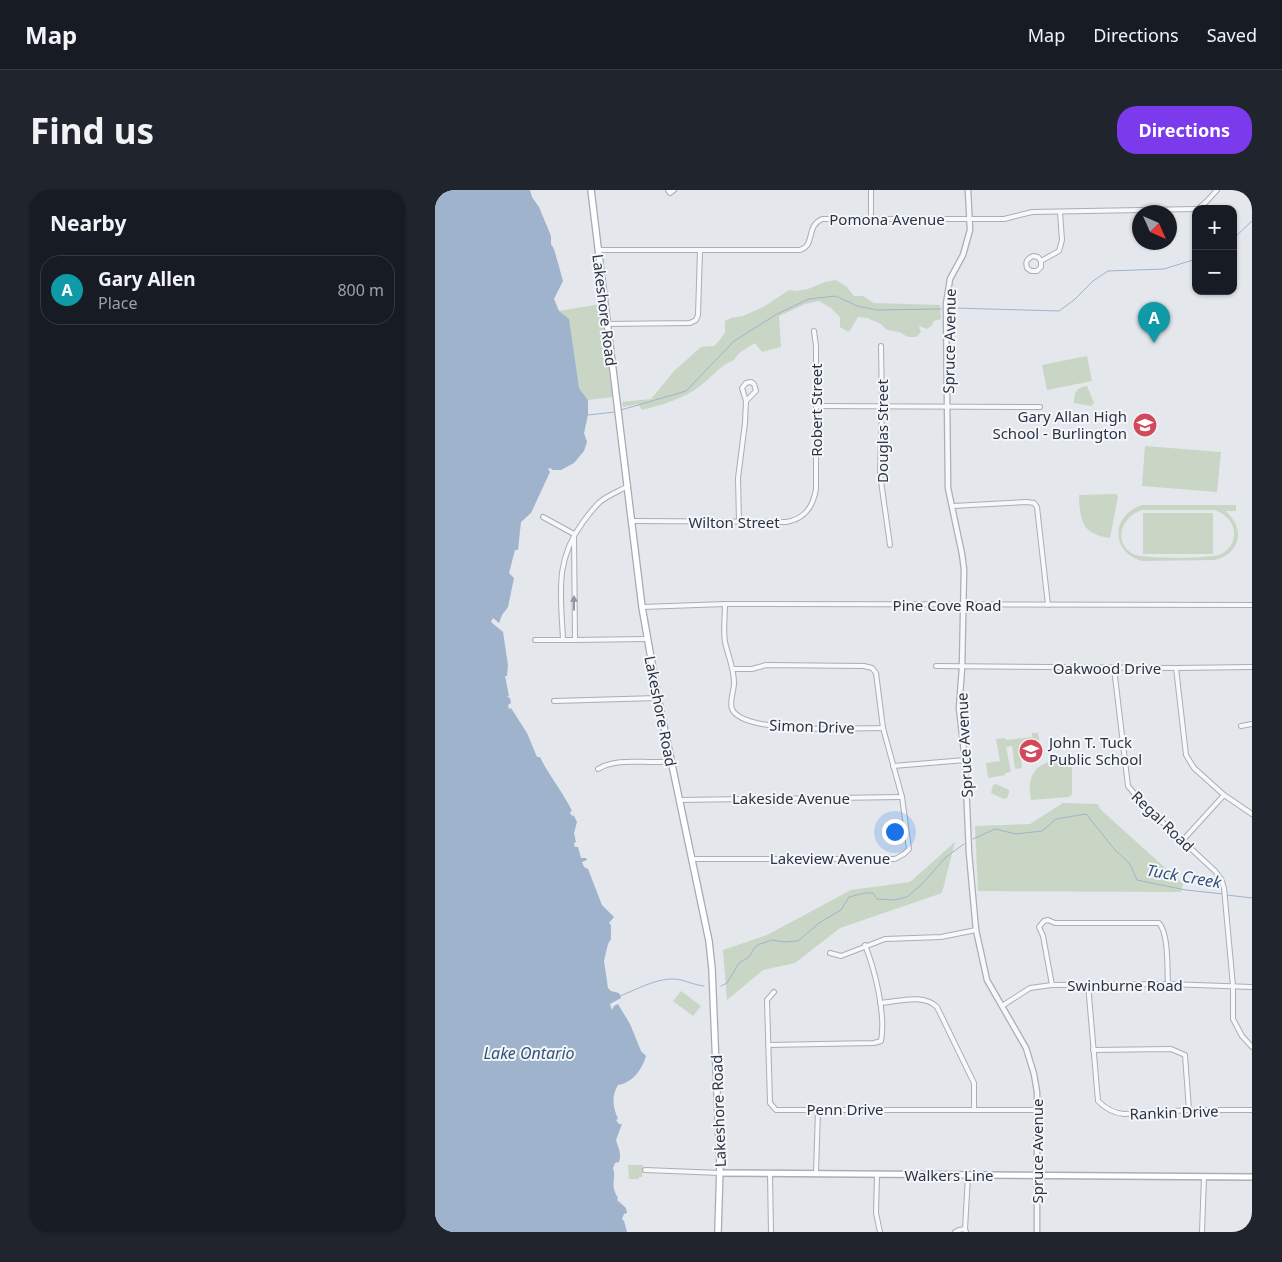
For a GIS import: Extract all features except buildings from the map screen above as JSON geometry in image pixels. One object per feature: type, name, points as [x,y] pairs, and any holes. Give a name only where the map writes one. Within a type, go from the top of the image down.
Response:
[{"type":"main road","name":"Lakeshore Road","points":[[591,190],[647,639],[709,941],[713,969],[720,1173],[718,1232]]},
{"type":"main road","name":"Walkers Line","points":[[720,1173],[1252,1177]]},
{"type":"street","points":[[667,190],[670,193],[674,190]]},
{"type":"street","points":[[871,190],[871,219]]},
{"type":"street","name":"Spruce Avenue","points":[[968,190],[970,219],[967,243],[950,280],[946,304],[948,488],[962,554],[964,604],[959,708],[965,760],[968,840],[975,930],[987,980],[1026,1048],[1037,1092],[1037,1232]]},
{"type":"street","name":"Pomona Avenue","points":[[1202,205],[1217,190]]},
{"type":"street","name":"Pomona Avenue","points":[[598,250],[800,250],[806,248],[809,243],[812,226],[822,219],[1004,219],[1032,212],[1192,209]]},
{"type":"street","points":[[1041,262],[1059,251],[1061,247],[1060,212]]},
{"type":"street","points":[[607,324],[690,323],[696,320],[699,315],[700,251]]},
{"type":"street","points":[[1038,257],[1041,262],[1041,267],[1037,271],[1031,271],[1027,268],[1028,258],[1038,257]]},
{"type":"street","name":"Robert Street","points":[[814,331],[816,346],[816,489]]},
{"type":"street","name":"Douglas Street","points":[[881,346],[880,474],[889,544]]},
{"type":"street","points":[[739,521],[738,478],[745,438],[746,401],[742,388],[746,382],[751,382],[756,390],[746,401]]},
{"type":"street","points":[[816,406],[1040,407]]},
{"type":"street","points":[[563,640],[562,566],[571,539],[591,511],[601,501],[628,486]]},
{"type":"street","name":"Wilton Street","points":[[632,521],[795,521],[807,512],[814,502],[816,489]]},
{"type":"street","points":[[953,506],[1027,502],[1037,507],[1048,605]]},
{"type":"street","points":[[543,517],[574,534]]},
{"type":"street","points":[[535,640],[575,640],[574,534]]},
{"type":"street","name":"Pine Cove Road","points":[[642,607],[725,604],[1252,605]]},
{"type":"street","name":"Simon Drive","points":[[725,604],[725,642],[733,669],[734,684],[731,706],[735,713],[743,718],[771,727],[883,728]]},
{"type":"street","points":[[563,640],[647,639]]},
{"type":"street","name":"Lakeview Avenue","points":[[692,859],[895,859],[909,849],[903,797],[883,728],[876,673],[872,668],[864,666],[766,665],[733,669]]},
{"type":"street","name":"Oakwood Drive","points":[[936,666],[962,668],[1252,667]]},
{"type":"street","name":"Regal Road","points":[[1114,668],[1128,786],[1221,879],[1226,900],[1233,986],[1233,1019],[1242,1036],[1252,1047]]},
{"type":"street","points":[[1176,668],[1186,755],[1194,768],[1224,795],[1252,814]]},
{"type":"street","points":[[555,701],[658,698]]},
{"type":"street","points":[[1241,726],[1252,724]]},
{"type":"street","points":[[893,766],[965,760]]},
{"type":"street","points":[[598,769],[605,765],[616,763],[671,761]]},
{"type":"street","points":[[1183,840],[1224,795]]},
{"type":"street","name":"Lakeside Avenue","points":[[679,800],[684,798],[903,797]]},
{"type":"street","points":[[1051,985],[1043,936],[1039,927],[1043,921],[1048,920],[1055,922],[1159,924],[1163,928],[1165,936],[1168,984]]},
{"type":"street","points":[[830,953],[841,956],[865,945],[885,939],[941,937],[975,930]]},
{"type":"street","points":[[768,1045],[879,1042],[882,1040],[880,1003],[872,963],[865,945]]},
{"type":"street","name":"Rankin Drive","points":[[1088,984],[1098,1101],[1104,1107],[1114,1113],[1125,1114],[1189,1110],[1252,1110]]},
{"type":"street","name":"Swinburne Road","points":[[1003,1006],[1030,988],[1051,985],[1168,984],[1252,986]]},
{"type":"street","name":"Penn Drive","points":[[774,992],[767,1000],[770,1104],[775,1110],[1037,1110]]},
{"type":"street","points":[[880,1003],[924,999],[932,1002],[937,1007],[974,1083],[974,1109]]},
{"type":"street","points":[[1093,1050],[1171,1049],[1179,1051],[1185,1055],[1189,1110]]},
{"type":"street","points":[[816,1173],[817,1109]]},
{"type":"street","name":"Walkers Line","points":[[645,1170],[720,1173]]},
{"type":"street","points":[[770,1174],[771,1232]]},
{"type":"street","points":[[877,1175],[876,1213],[880,1232]]},
{"type":"street","points":[[955,1232],[966,1230],[968,1175]]},
{"type":"street","points":[[1203,1232],[1204,1177]]},
{"type":"green space","points":[[836,280],[847,287],[854,296],[863,296],[874,303],[940,305],[941,319],[934,321],[927,329],[919,326],[921,332],[916,337],[908,337],[899,332],[887,330],[881,324],[867,318],[858,317],[849,332],[840,327],[840,317],[831,308],[819,301],[805,304],[779,316],[781,347],[762,352],[755,343],[739,353],[734,360],[724,365],[687,395],[642,410],[638,404],[623,407],[622,402],[651,399],[674,371],[701,347],[714,346],[725,333],[725,321],[743,316],[765,306],[789,290],[808,289]]},
{"type":"green space","points":[[601,304],[611,367],[609,369],[613,397],[588,400],[579,388],[559,311]]},
{"type":"green space","points":[[1087,356],[1092,381],[1047,390],[1042,365]]},
{"type":"green space","points":[[1087,386],[1094,403],[1091,406],[1074,403],[1076,391]]},
{"type":"green space","points":[[1145,446],[1221,452],[1217,492],[1142,486]]},
{"type":"green space","points":[[1116,494],[1118,497],[1110,538],[1093,533],[1084,524],[1082,519],[1079,495]]},
{"type":"green space","points":[[1142,505],[1236,505],[1236,511],[1225,511],[1236,525],[1238,539],[1230,552],[1224,557],[1215,560],[1142,561],[1124,550],[1118,533],[1124,517]],"holes":[[[1142,510],[1215,510],[1223,514],[1232,523],[1234,531],[1233,539],[1226,551],[1215,556],[1191,558],[1139,556],[1127,549],[1121,536],[1122,529],[1129,518]]]},
{"type":"green space","points":[[1143,513],[1213,513],[1213,554],[1143,554]]},
{"type":"green space","points":[[1032,733],[1038,733],[1041,750],[1020,753],[1022,768],[1015,769],[1012,746],[1006,747],[1011,772],[988,778],[986,763],[1000,761],[996,739],[1005,738],[1006,740],[1032,737]]},
{"type":"green space","points":[[1072,759],[1072,794],[1069,797],[1031,800],[1031,780],[1033,773],[1038,767],[1052,761]]},
{"type":"green space","points":[[996,784],[1009,790],[1007,798],[1004,799],[991,793],[993,785]]},
{"type":"green space","points":[[1063,803],[1098,804],[1100,809],[1183,884],[1181,892],[978,891],[975,826],[1030,824]]},
{"type":"green space","points":[[955,842],[942,893],[840,928],[795,963],[763,970],[727,1000],[723,950],[767,935],[851,890],[910,882]]},
{"type":"green space","points":[[681,991],[701,1006],[693,1016],[673,1001]]},
{"type":"green space","points":[[628,1165],[643,1165],[642,1177],[639,1177],[639,1179],[629,1179]]},
{"type":"water","name":"Lake Ontario","points":[[435,190],[530,190],[551,236],[551,244],[563,281],[554,299],[559,311],[569,319],[579,388],[588,400],[588,415],[584,433],[587,442],[584,451],[574,463],[561,470],[548,469],[550,472],[531,513],[521,522],[518,550],[515,550],[509,573],[514,578],[508,607],[499,623],[493,618],[491,622],[503,632],[508,665],[507,676],[505,676],[509,696],[507,697],[510,698],[511,703],[508,705],[509,709],[511,708],[527,733],[537,757],[540,757],[572,811],[570,812],[571,815],[574,816],[577,822],[574,833],[575,847],[578,847],[581,858],[586,858],[587,860],[582,862],[584,867],[588,869],[602,905],[614,917],[609,923],[611,925],[611,939],[604,961],[608,988],[619,993],[621,998],[610,1004],[612,1010],[618,1004],[630,1024],[641,1051],[646,1056],[636,1075],[628,1082],[618,1085],[614,1098],[618,1119],[616,1120],[619,1124],[622,1124],[616,1140],[620,1156],[619,1162],[615,1163],[613,1168],[614,1189],[617,1200],[626,1208],[627,1213],[624,1214],[622,1219],[627,1232],[435,1232]]},
{"type":"waterway","points":[[1237,235],[1252,221]]},
{"type":"waterway","points":[[954,308],[1059,311],[1074,300],[1093,281],[1108,271],[1164,269],[1192,260]]},
{"type":"waterway","points":[[621,410],[686,391],[734,341],[777,314],[809,299],[836,296],[857,306],[877,310],[941,309]]},
{"type":"waterway","points":[[588,415],[615,412]]},
{"type":"waterway","name":"Tuck Creek","points":[[973,839],[995,829],[1016,834],[1042,831],[1056,819],[1086,814],[1115,850],[1130,864],[1137,880],[1186,890],[1223,894]]},
{"type":"waterway","name":"Tuck Creek","points":[[721,986],[727,983],[739,963],[749,957],[755,947],[772,940],[798,941],[819,923],[841,910],[849,897],[865,893],[873,893],[877,899],[894,900],[907,897],[922,884],[946,857],[964,844]]},
{"type":"waterway","name":"Tuck Creek","points":[[1227,895],[1252,898]]},
{"type":"waterway","name":"Tuck Creek","points":[[620,996],[666,979],[681,980],[704,986]]},
{"type":"place","name":"Gary Allen","points":[[1154,343]]},
{"type":"place","name":"Gary Allan High School - Burlington","points":[[1145,425]]},
{"type":"place","name":"John T. Tuck Public School","points":[[1031,751]]}]
